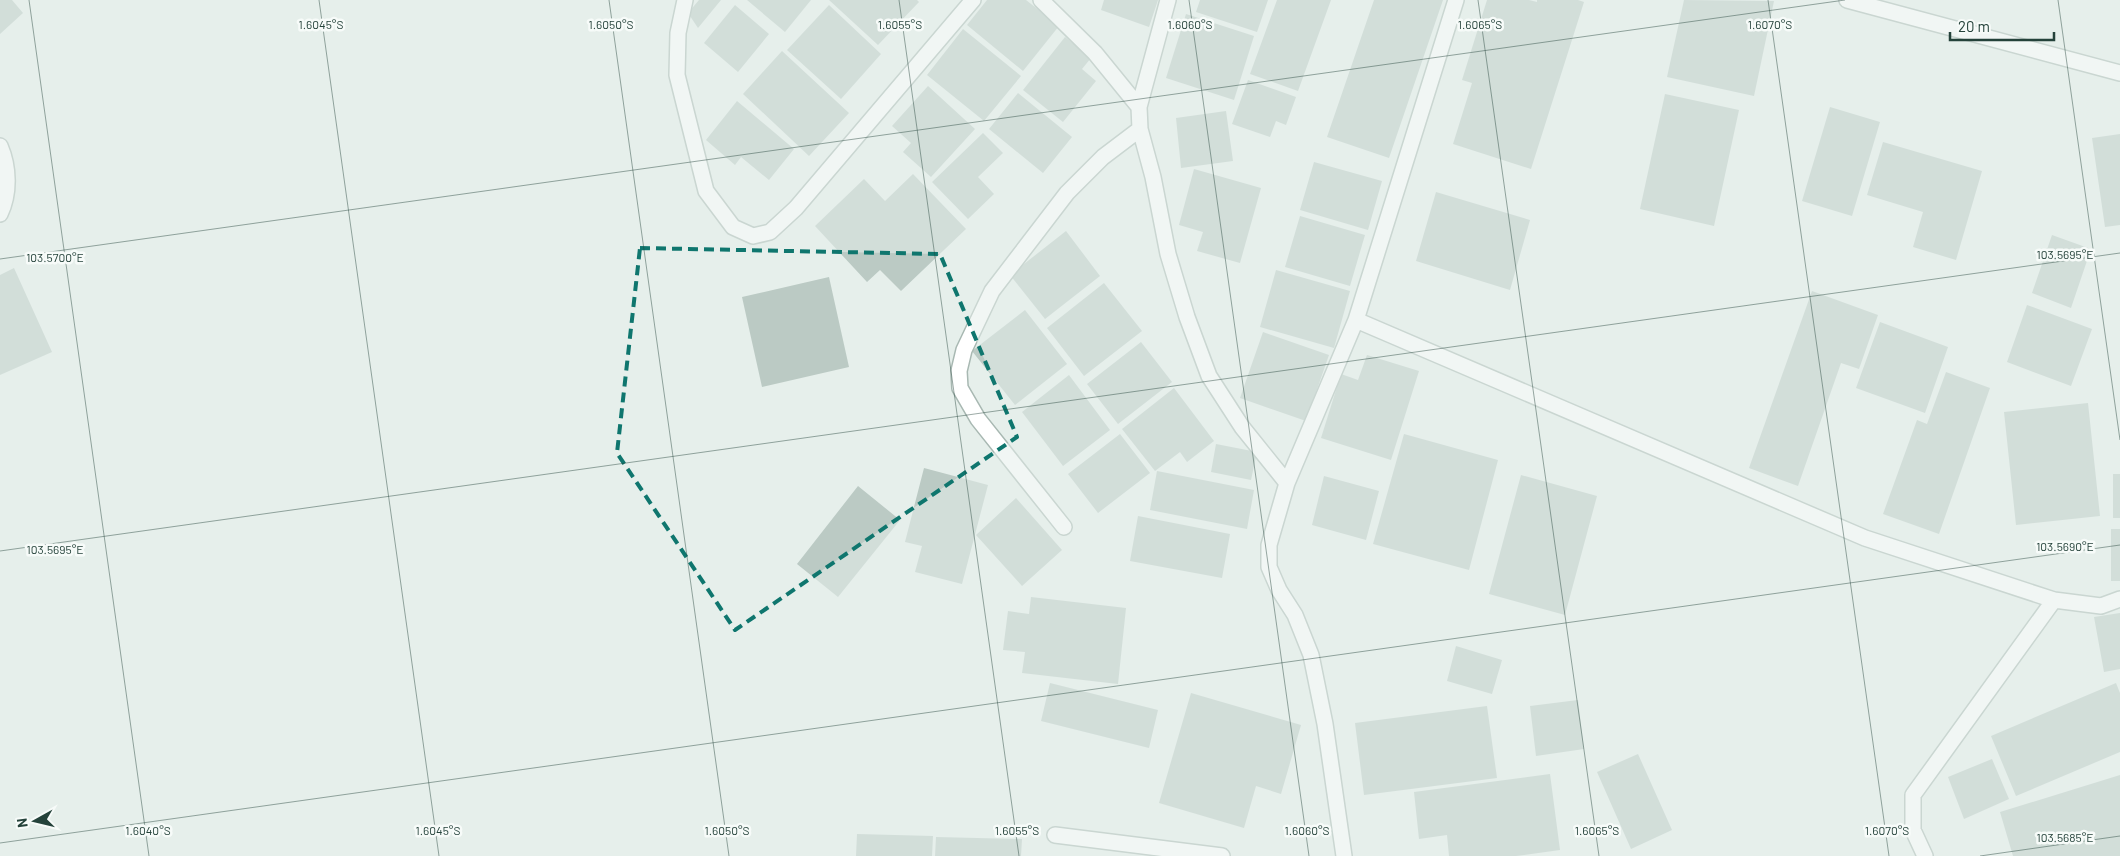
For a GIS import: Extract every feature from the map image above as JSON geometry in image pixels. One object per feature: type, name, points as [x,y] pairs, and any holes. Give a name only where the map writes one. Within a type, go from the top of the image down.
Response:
[{"type":"street","points":[[685,0],[678,33],[677,75],[706,191],[734,227],[753,236],[770,232],[796,208],[973,0]]},
{"type":"street","points":[[1041,0],[1095,54],[1139,107]]},
{"type":"street","points":[[1168,0],[1139,107],[1140,129],[1153,177],[1168,254],[1187,317],[1210,376],[1242,427],[1287,483]]},
{"type":"street","points":[[1344,856],[1325,724],[1311,655],[1295,615],[1279,590],[1270,567],[1269,545],[1287,483],[1356,320],[1456,0]]},
{"type":"street","points":[[1847,0],[2120,72]]},
{"type":"street","points":[[1064,527],[965,400],[960,388],[959,371],[964,350],[992,291],[1067,193],[1103,157],[1140,129]]},
{"type":"street","points":[[0,146],[6,170],[7,192],[0,214]]},
{"type":"street","points":[[1356,320],[1865,538],[2054,600],[2101,606],[2120,599]]},
{"type":"street","points":[[1925,856],[1913,830],[1913,795],[2054,600]]},
{"type":"street","points":[[1055,835],[1222,856]]},
{"type":"highlighted area","points":[[640,248],[940,254],[1017,437],[735,630],[617,453]]},
{"type":"building","points":[[0,0],[12,0],[23,13],[0,34]]},
{"type":"building","points":[[699,0],[721,0],[698,28],[688,13]]},
{"type":"building","points":[[747,0],[811,0],[785,32]]},
{"type":"building","points":[[829,0],[917,0],[919,2],[878,45]]},
{"type":"building","points":[[987,0],[1026,0],[1059,26],[1023,71],[967,25]]},
{"type":"building","points":[[1104,0],[1158,0],[1149,27],[1101,10]]},
{"type":"building","points":[[1200,0],[1268,0],[1257,32],[1196,12]]},
{"type":"building","points":[[1277,0],[1331,0],[1298,91],[1250,74]]},
{"type":"building","points":[[1374,0],[1443,0],[1389,158],[1327,137]]},
{"type":"building","points":[[1487,0],[1529,0],[1537,2],[1537,0],[1578,0],[1584,2],[1531,169],[1453,144],[1472,83],[1462,80]]},
{"type":"building","points":[[1684,0],[1774,1],[1754,96],[1667,77]]},
{"type":"building","points":[[735,5],[769,34],[738,72],[704,43]]},
{"type":"building","points":[[829,5],[881,54],[841,99],[787,50]]},
{"type":"building","points":[[1186,14],[1254,36],[1234,100],[1166,78]]},
{"type":"building","points":[[963,29],[1021,76],[984,121],[927,75]]},
{"type":"building","points":[[1065,37],[1091,58],[1082,69],[1096,81],[1063,122],[1023,90]]},
{"type":"building","points":[[782,51],[849,113],[809,156],[743,94]]},
{"type":"building","points":[[1248,80],[1296,97],[1286,125],[1276,121],[1270,137],[1232,124]]},
{"type":"building","points":[[928,86],[975,129],[931,177],[903,152],[911,143],[892,126]]},
{"type":"building","points":[[1018,93],[1072,137],[1043,173],[989,129]]},
{"type":"building","points":[[1665,94],[1739,110],[1714,226],[1640,209]]},
{"type":"building","points":[[737,101],[794,149],[769,180],[741,157],[735,165],[706,140]]},
{"type":"building","points":[[1830,107],[1880,122],[1852,216],[1802,201]]},
{"type":"building","points":[[1226,111],[1233,161],[1181,168],[1176,118]]},
{"type":"building","points":[[983,133],[1003,153],[978,177],[994,194],[968,219],[932,182]]},
{"type":"building","points":[[2120,134],[2120,225],[2105,227],[2092,138]]},
{"type":"building","points":[[1883,142],[1982,171],[1956,260],[1913,247],[1923,212],[1867,195]]},
{"type":"building","points":[[1314,162],[1382,181],[1368,230],[1300,210]]},
{"type":"building","points":[[1194,169],[1261,188],[1240,263],[1197,251],[1203,232],[1179,225]]},
{"type":"building","points":[[913,174],[966,229],[901,291],[880,270],[867,282],[815,226],[864,179],[885,201]]},
{"type":"building","points":[[1436,192],[1530,220],[1510,290],[1416,261]]},
{"type":"building","points":[[1300,216],[1365,235],[1350,286],[1285,267]]},
{"type":"building","points":[[1066,231],[1100,276],[1045,319],[1010,275]]},
{"type":"building","points":[[2052,235],[2091,249],[2071,308],[2032,293]]},
{"type":"building","points":[[14,268],[52,352],[0,375],[0,275]]},
{"type":"building","points":[[1276,270],[1350,291],[1334,348],[1260,327]]},
{"type":"building","points":[[829,277],[849,367],[762,387],[742,297]]},
{"type":"building","points":[[1104,283],[1142,331],[1084,376],[1047,328]]},
{"type":"building","points":[[1812,291],[1878,315],[1859,369],[1841,363],[1798,486],[1749,468]]},
{"type":"building","points":[[2027,305],[2092,329],[2071,386],[2007,362]]},
{"type":"building","points":[[1025,310],[1067,364],[1015,405],[972,351]]},
{"type":"building","points":[[1880,322],[1948,347],[1925,413],[1856,388]]},
{"type":"building","points":[[1263,332],[1329,355],[1306,421],[1240,398]]},
{"type":"building","points":[[1141,342],[1172,382],[1118,424],[1087,384]]},
{"type":"building","points":[[1367,355],[1419,371],[1391,460],[1321,438],[1341,374],[1358,380]]},
{"type":"building","points":[[1946,372],[1990,388],[1939,534],[1883,514],[1917,420],[1927,424]]},
{"type":"building","points":[[1069,375],[1110,430],[1063,466],[1022,412]]},
{"type":"building","points":[[1174,388],[1214,441],[1187,462],[1180,452],[1155,471],[1122,429]]},
{"type":"building","points":[[2088,403],[2100,516],[2016,525],[2004,412]]},
{"type":"building","points":[[1120,434],[1150,473],[1098,513],[1068,474]]},
{"type":"building","points":[[1404,434],[1498,460],[1469,570],[1373,544]]},
{"type":"building","points":[[1216,444],[1257,452],[1251,480],[1211,472]]},
{"type":"building","points":[[924,468],[988,485],[962,584],[915,572],[922,546],[905,542]]},
{"type":"building","points":[[1157,471],[1254,490],[1247,529],[1150,510]]},
{"type":"building","points":[[2113,474],[2120,474],[2120,518],[2113,518]]},
{"type":"building","points":[[1521,475],[1597,496],[1565,615],[1489,594]]},
{"type":"building","points":[[1324,476],[1379,491],[1366,540],[1312,525]]},
{"type":"building","points":[[858,486],[900,520],[838,597],[797,564]]},
{"type":"building","points":[[1016,498],[1062,550],[1022,586],[976,535]]},
{"type":"building","points":[[1138,516],[1230,534],[1222,578],[1130,561]]},
{"type":"building","points":[[2111,529],[2120,529],[2120,581],[2111,581]]},
{"type":"building","points":[[1031,597],[1126,608],[1118,684],[1022,673],[1025,652],[1003,650],[1008,611],[1029,614]]},
{"type":"building","points":[[2120,613],[2120,669],[2104,672],[2094,617]]},
{"type":"building","points":[[1456,646],[1502,660],[1492,694],[1447,681]]},
{"type":"building","points":[[1050,683],[1158,710],[1149,748],[1041,721]]},
{"type":"building","points":[[2116,683],[2120,693],[2120,752],[2016,796],[1991,736]]},
{"type":"building","points":[[1191,693],[1301,725],[1281,794],[1256,786],[1244,828],[1159,803]]},
{"type":"building","points":[[1578,700],[1584,749],[1536,756],[1530,706]]},
{"type":"building","points":[[1487,706],[1497,778],[1364,795],[1355,723]]},
{"type":"building","points":[[1638,754],[1672,830],[1631,849],[1597,772]]},
{"type":"building","points":[[1992,759],[2009,799],[1964,819],[1948,777]]},
{"type":"building","points":[[1550,774],[1560,850],[1516,856],[1449,856],[1447,835],[1419,839],[1414,792]]},
{"type":"building","points":[[2120,775],[2120,856],[2013,856],[2000,812]]},
{"type":"building","points":[[857,834],[933,836],[932,856],[856,856]]},
{"type":"building","points":[[936,837],[1022,839],[1021,856],[935,856]]}]
